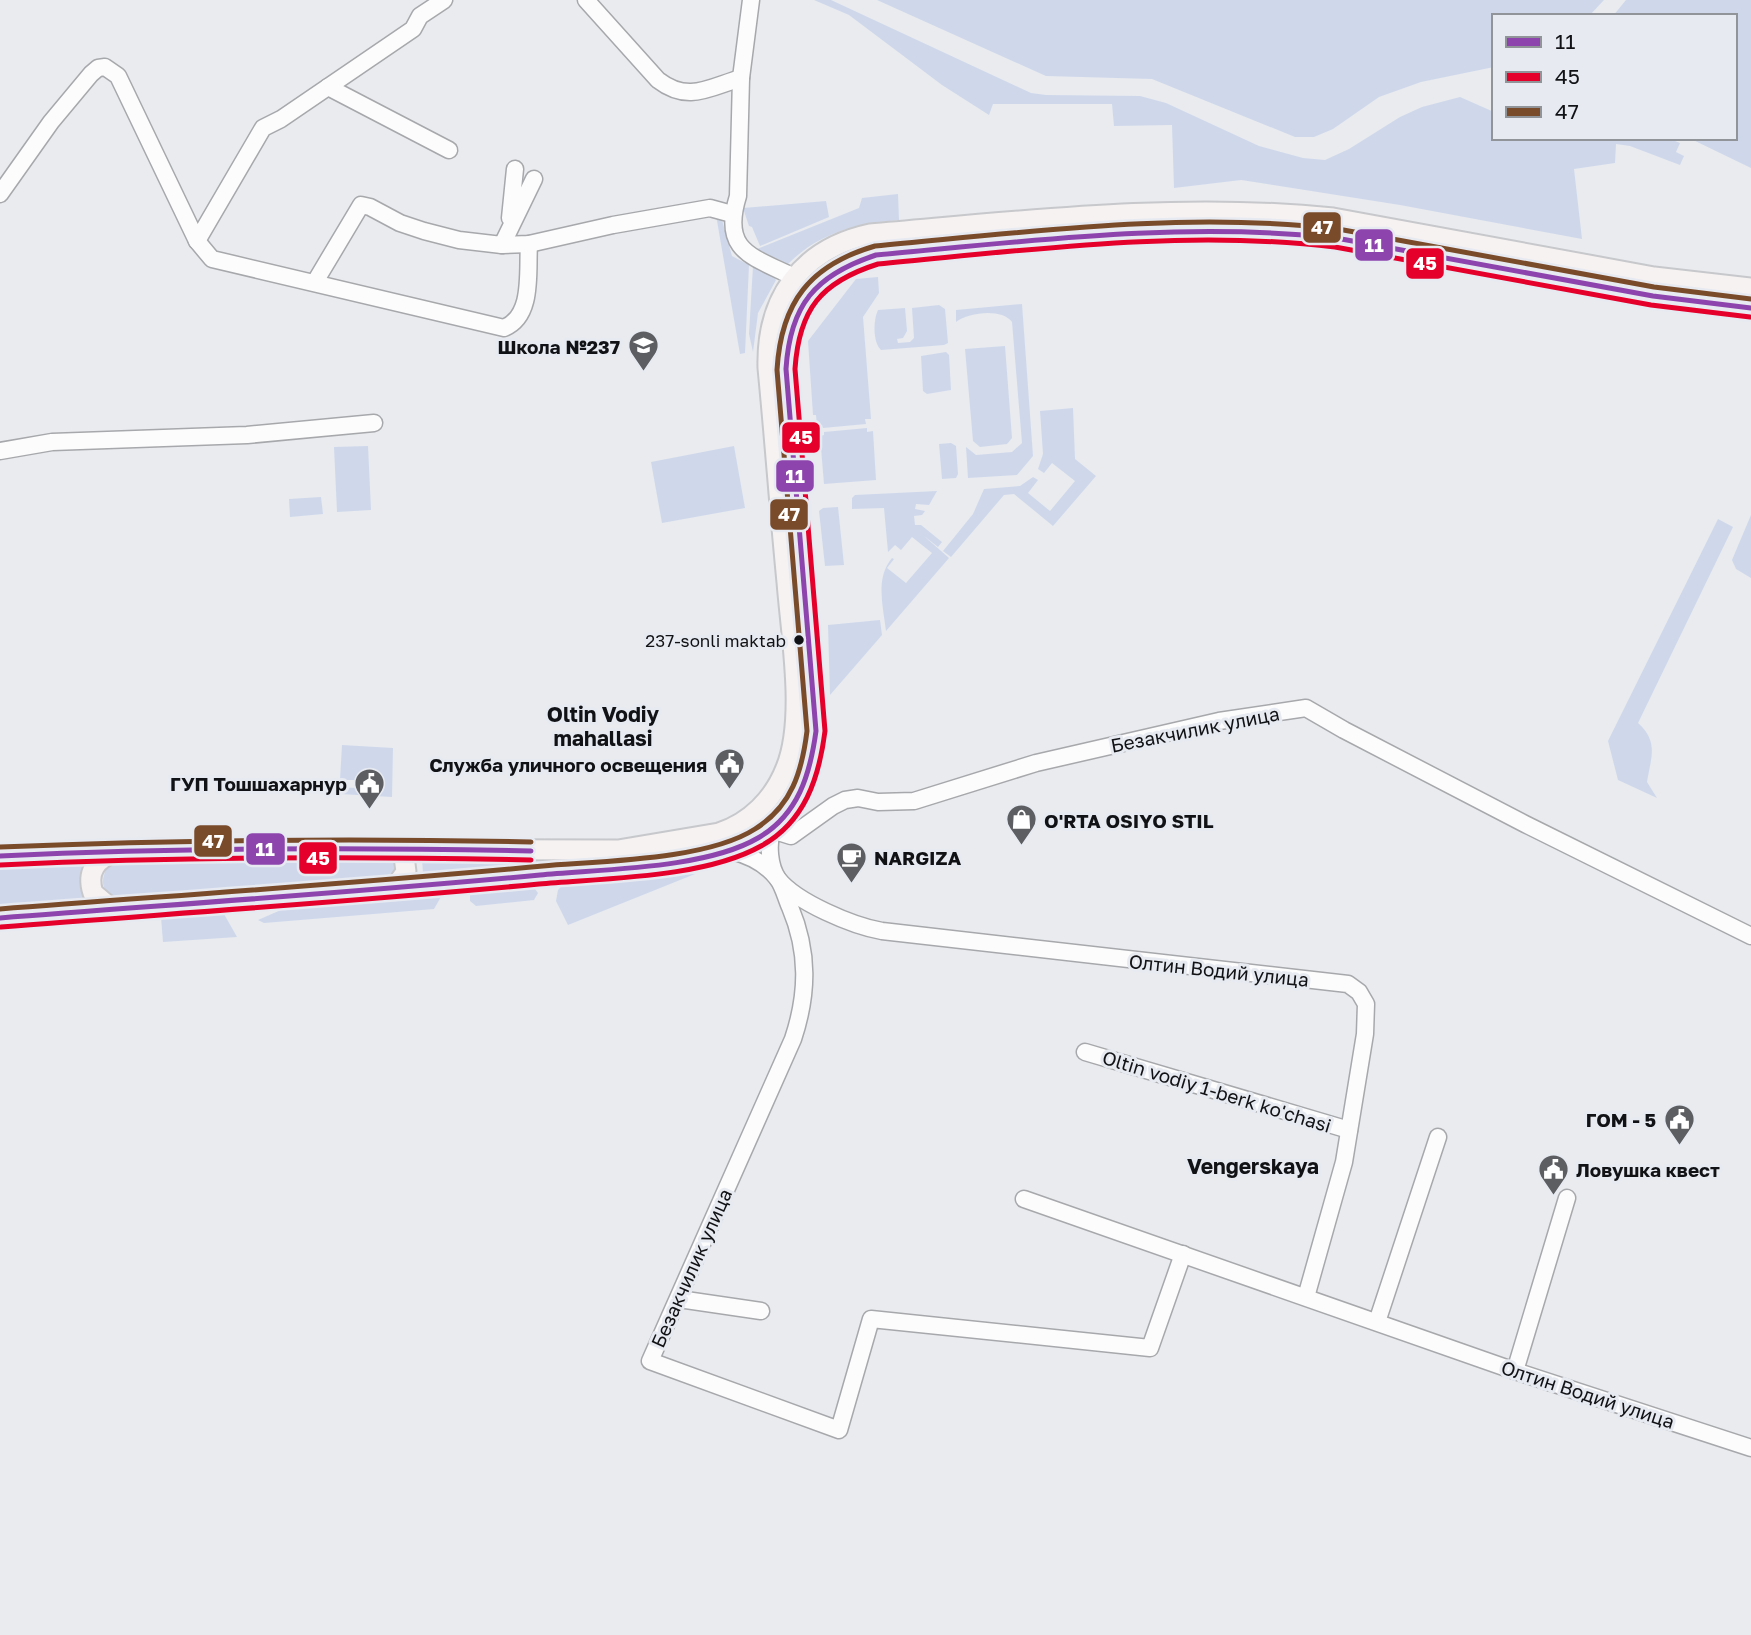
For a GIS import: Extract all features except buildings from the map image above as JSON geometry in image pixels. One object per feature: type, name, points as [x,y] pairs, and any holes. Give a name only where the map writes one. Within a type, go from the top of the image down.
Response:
[{"type":"main road","points":[[0,918],[681,862],[731,851],[756,841],[772,830],[787,816],[801,793],[811,769],[816,731],[788,492],[768,352],[776,312],[794,277],[828,250],[859,236],[1035,220],[1195,211],[1289,213],[1332,218],[1587,274],[1662,297],[1751,308]]},
{"type":"main road","points":[[1035,220],[1037,240]]},
{"type":"main road","points":[[0,856],[117,851],[399,848],[618,850],[675,842],[730,830],[760,808],[781,779],[790,755],[795,720],[786,369],[791,328],[799,310],[816,285],[849,263],[876,255],[1037,240],[1200,230],[1292,233],[1587,274],[1654,277],[1751,288]]},
{"type":"main road","points":[[395,887],[406,872],[404,856],[399,848]]},
{"type":"main road","points":[[584,850],[586,870]]},
{"type":"main road","points":[[112,909],[93,893],[90,876],[98,862],[117,851]]},
{"type":"street","points":[[197,242],[263,128],[281,119],[413,29],[420,16],[444,0]]},
{"type":"street","points":[[586,0],[657,80],[669,88],[690,94],[741,78]]},
{"type":"street","points":[[751,0],[741,78],[738,196],[732,214],[732,233],[751,256],[794,277]]},
{"type":"street","points":[[0,194],[51,122],[90,74],[98,68],[108,67],[122,83],[197,242],[212,259],[504,328],[516,321],[523,310],[529,243]]},
{"type":"street","points":[[328,87],[449,149]]},
{"type":"street","points":[[511,223],[509,211],[515,186],[515,169]]},
{"type":"street","points":[[502,245],[534,179]]},
{"type":"street","points":[[315,282],[361,205],[424,231],[459,240],[502,245],[529,243],[710,208],[732,214]]},
{"type":"street","points":[[0,451],[52,442],[247,435],[374,423]]},
{"type":"street","name":"Безакчилик улица","points":[[772,830],[791,836],[833,806],[858,797],[878,802],[914,801],[1036,762],[1219,721],[1306,709],[1513,817],[1751,936]]},
{"type":"street","points":[[772,830],[770,856],[778,878]]},
{"type":"street","name":"Олтин Водий улица","points":[[731,851],[755,860],[803,898],[850,924],[882,931],[1348,984],[1364,998],[1367,1012],[1344,1163],[1306,1297]]},
{"type":"street","name":"Безакчилик улица","points":[[778,878],[797,925],[805,959],[800,1017],[791,1045],[650,1360],[839,1430],[871,1319],[1150,1348],[1183,1254]]},
{"type":"street","points":[[797,925],[806,912],[822,909]]},
{"type":"street","name":"Oltin vodiy 1-berk ko'chasi","points":[[1085,1052],[1349,1130]]},
{"type":"street","points":[[1377,1322],[1438,1137]]},
{"type":"street","points":[[1515,1371],[1567,1198]]},
{"type":"street","name":"Олтин Водий улица","points":[[1024,1199],[1515,1371],[1751,1448]]},
{"type":"street","points":[[679,1299],[761,1311]]},
{"type":"shaded area","points":[[814,0],[831,0],[1031,93],[1140,96],[1166,103],[1259,146],[1303,158],[1325,160],[1349,149],[1400,117],[1422,107],[1460,97],[1492,111],[1492,140],[1673,140],[1680,143],[1676,152],[1684,156],[1680,165],[1630,146],[1616,144],[1615,163],[1574,169],[1582,239],[1400,205],[1241,180],[1174,188],[1172,125],[1114,126],[1112,104],[993,104],[989,115],[942,85],[849,15]]},
{"type":"shaded area","points":[[877,0],[1604,0],[1591,14],[1492,14],[1492,67],[1421,82],[1379,97],[1333,129],[1314,137],[1295,137],[1152,79],[1046,76]]},
{"type":"shaded area","points":[[1626,0],[1751,0],[1751,168],[1693,140],[1737,140],[1737,14],[1615,14]]},
{"type":"shaded area","points":[[898,194],[899,220],[853,227],[826,237],[788,264],[757,249],[859,208],[862,198]]},
{"type":"shaded area","points":[[826,201],[829,217],[760,246],[743,208]]},
{"type":"shaded area","points":[[716,215],[722,220],[732,256],[749,265],[745,353],[740,354]]},
{"type":"shaded area","points":[[753,266],[772,275],[776,280],[758,313],[753,352],[749,334]]},
{"type":"shaded area","points":[[878,277],[879,293],[863,317],[871,419],[865,419],[866,424],[823,428],[822,425],[817,426],[816,415],[813,415],[808,341],[856,279]]},
{"type":"shaded area","points":[[1022,304],[1033,456],[1017,475],[968,478],[966,447],[976,455],[1012,452],[1022,443],[1012,322],[1001,315],[985,313],[956,322],[956,310]]},
{"type":"shaded area","points":[[939,305],[945,309],[948,343],[881,350],[878,346],[875,320],[878,310],[905,308],[907,331],[903,338],[897,339],[898,343],[910,342],[914,338],[912,308]]},
{"type":"shaded area","points":[[1005,346],[1012,438],[1007,444],[980,447],[973,441],[965,349]]},
{"type":"shaded area","points":[[946,352],[949,355],[951,390],[927,394],[923,391],[921,356]]},
{"type":"shaded area","points":[[1073,408],[1075,459],[1096,476],[1053,526],[1014,494],[1004,495],[951,557],[943,551],[973,514],[984,489],[1020,486],[1033,477],[1038,480],[1028,493],[1050,511],[1075,481],[1052,463],[1044,473],[1038,469],[1043,454],[1040,411]]},
{"type":"shaded area","points":[[867,428],[867,432],[873,431],[876,480],[824,484],[820,436],[824,435],[824,432]]},
{"type":"shaded area","points":[[951,443],[956,446],[958,474],[956,478],[942,479],[939,444]]},
{"type":"shaded area","points":[[368,446],[371,510],[337,512],[334,447]]},
{"type":"shaded area","points":[[734,446],[745,508],[662,523],[651,462]]},
{"type":"shaded area","points":[[937,491],[929,505],[916,504],[915,509],[925,511],[922,515],[914,516],[915,525],[921,525],[942,542],[938,547],[924,536],[949,558],[886,631],[882,583],[887,566],[892,558],[894,559],[887,568],[906,583],[932,553],[912,537],[901,550],[895,545],[888,552],[884,508],[852,509],[852,498],[855,495]]},
{"type":"shaded area","points":[[321,497],[323,514],[290,517],[289,499]]},
{"type":"shaded area","points":[[838,507],[844,565],[825,566],[819,511],[823,508]]},
{"type":"shaded area","points":[[1751,515],[1751,578],[1736,569],[1732,560]]},
{"type":"shaded area","points":[[1718,519],[1733,527],[1638,723],[1651,743],[1647,782],[1657,798],[1618,780],[1608,741]]},
{"type":"shaded area","points":[[880,620],[882,635],[830,695],[828,625]]},
{"type":"shaded area","points":[[342,745],[393,748],[392,797],[305,792],[306,787],[367,788],[367,780],[340,780]]},
{"type":"shaded area","points":[[391,857],[396,866],[395,871],[386,876],[114,897],[103,885],[106,870],[113,860]]},
{"type":"shaded area","points":[[422,858],[570,860],[570,863],[423,874]]},
{"type":"shaded area","points":[[87,861],[90,901],[0,907],[0,866]]},
{"type":"shaded area","points":[[695,874],[568,925],[556,901],[558,890],[565,882]]},
{"type":"shaded area","points":[[532,885],[538,893],[534,900],[476,906],[470,901],[470,894],[474,890]]},
{"type":"shaded area","points":[[442,895],[434,909],[264,923],[258,920],[290,906]]},
{"type":"shaded area","points":[[224,914],[237,937],[163,942],[161,917]]},
{"type":"transit line","name":"47","points":[[0,909],[653,857],[710,847],[735,839],[768,820],[778,810],[793,786],[802,760],[807,731],[777,370],[780,346],[785,325],[803,290],[816,276],[852,254],[875,246],[1048,230],[1164,223],[1280,224],[1338,229],[1654,287],[1751,299]]},
{"type":"transit line","name":"11","points":[[0,918],[652,866],[682,862],[736,848],[772,829],[783,818],[800,792],[810,763],[816,731],[786,369],[789,347],[800,310],[822,283],[837,272],[876,255],[1106,235],[1164,232],[1279,233],[1336,238],[1653,296],[1751,308]]},
{"type":"transit line","name":"45","points":[[1,927],[653,875],[712,865],[738,857],[776,836],[789,825],[807,797],[819,765],[825,731],[795,369],[797,348],[808,314],[828,289],[858,271],[878,264],[1106,244],[1221,240],[1278,242],[1335,247],[1651,305],[1750,317]]},
{"type":"transit line","name":"47","points":[[0,847],[266,840],[531,842]]},
{"type":"transit line","name":"11","points":[[0,856],[266,849],[531,851]]},
{"type":"transit line","name":"45","points":[[0,865],[266,858],[531,860]]},
{"type":"place","name":"Школа №237","points":[[643,373]]},
{"type":"place","name":"237-sonli maktab","points":[[799,640]]},
{"type":"place","name":"Служба уличного освещения","points":[[730,791]]},
{"type":"place","name":"ГУП Тошшахарнур","points":[[370,810]]},
{"type":"place","name":"O'RTA OSIYO STIL","points":[[1021,847]]},
{"type":"place","name":"NARGIZA","points":[[851,884]]},
{"type":"place","name":"ГОМ - 5","points":[[1679,1146]]},
{"type":"place","name":"Ловушка квест","points":[[1553,1196]]},
{"type":"district","name":"Oltin Vodiy mahallasi","points":[[603,726]]},
{"type":"district","name":"Vengerskaya","points":[[1253,1166]]}]
